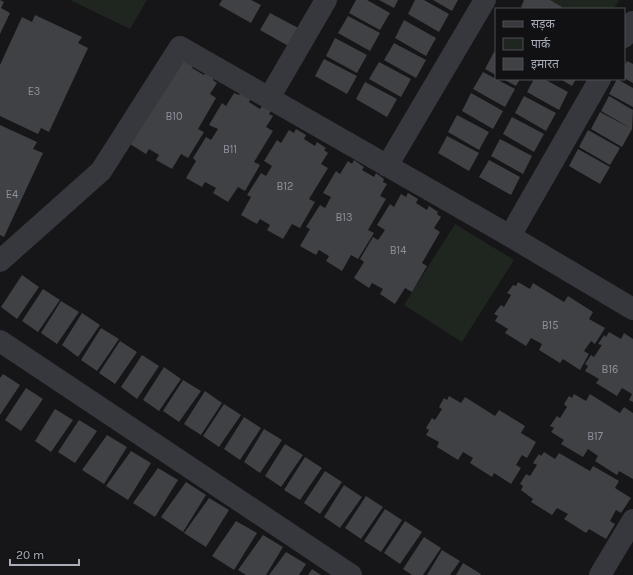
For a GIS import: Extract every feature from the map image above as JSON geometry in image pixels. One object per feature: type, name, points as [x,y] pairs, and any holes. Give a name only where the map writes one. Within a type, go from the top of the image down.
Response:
[{"type":"street","points":[[269,98],[326,0]]},
{"type":"street","points":[[387,166],[485,0]]},
{"type":"street","points":[[625,35],[633,22]]},
{"type":"street","points":[[0,261],[101,171],[180,47],[510,236],[633,309]]},
{"type":"street","points":[[510,236],[599,80]]},
{"type":"street","points":[[0,341],[351,575]]},
{"type":"street","points":[[600,575],[633,520]]},
{"type":"green space","points":[[70,0],[147,0],[130,29]]},
{"type":"green space","points":[[546,0],[619,0],[615,8],[559,8]]},
{"type":"green space","points":[[455,224],[514,260],[462,342],[404,305]]},
{"type":"building","points":[[0,0],[4,2],[1,8],[10,13],[0,34]]},
{"type":"building","points":[[222,0],[251,0],[261,5],[251,23],[219,5]]},
{"type":"building","points":[[356,0],[367,0],[390,13],[380,30],[349,13]]},
{"type":"building","points":[[379,0],[398,0],[394,8]]},
{"type":"building","points":[[415,0],[424,0],[449,14],[439,32],[408,14]]},
{"type":"building","points":[[433,0],[458,0],[452,11]]},
{"type":"building","points":[[524,0],[550,0],[562,7],[523,8],[521,7]]},
{"type":"building","points":[[270,13],[302,30],[292,48],[260,30]]},
{"type":"building","points":[[35,15],[82,37],[78,43],[88,48],[49,132],[41,128],[38,134],[0,116],[0,65],[22,17],[32,22]]},
{"type":"building","points":[[348,16],[380,33],[370,51],[338,33]]},
{"type":"building","points":[[404,20],[436,38],[426,56],[395,38]]},
{"type":"building","points":[[335,38],[367,55],[357,73],[326,56]]},
{"type":"building","points":[[394,43],[426,60],[416,78],[384,60]]},
{"type":"building","points":[[494,52],[495,52],[495,74],[485,69]]},
{"type":"building","points":[[184,59],[194,65],[192,68],[204,75],[206,72],[215,77],[213,80],[217,83],[210,94],[216,98],[198,129],[204,132],[188,158],[181,154],[172,169],[156,160],[159,155],[149,149],[146,154],[130,144]]},
{"type":"building","points":[[324,59],[357,76],[347,94],[315,76]]},
{"type":"building","points":[[627,61],[633,64],[633,83],[625,79],[625,65]]},
{"type":"building","points":[[379,62],[411,79],[401,97],[369,79]]},
{"type":"building","points":[[483,72],[495,78],[495,80],[498,80],[515,89],[505,107],[473,89]]},
{"type":"building","points":[[505,80],[519,80],[516,86]]},
{"type":"building","points":[[533,80],[546,80],[568,92],[559,110],[527,92]]},
{"type":"building","points":[[562,80],[575,80],[572,86]]},
{"type":"building","points":[[616,80],[619,80],[633,88],[633,107],[609,94]]},
{"type":"building","points":[[365,82],[397,99],[387,117],[356,99]]},
{"type":"building","points":[[234,93],[239,95],[241,93],[251,98],[249,102],[260,109],[262,106],[271,111],[269,114],[273,116],[266,127],[273,131],[254,162],[260,165],[245,191],[238,187],[228,202],[213,193],[216,188],[205,182],[202,187],[186,178],[196,161],[193,158],[206,137],[211,140],[218,129],[209,125],[222,103],[226,106]]},
{"type":"building","points":[[471,93],[503,111],[493,129],[462,111]]},
{"type":"building","points":[[524,96],[556,113],[546,131],[515,113]]},
{"type":"building","points":[[609,96],[633,110],[632,129],[601,111]]},
{"type":"building","points":[[600,112],[632,129],[622,147],[591,129]]},
{"type":"building","points":[[457,115],[489,132],[479,150],[448,132]]},
{"type":"building","points":[[512,117],[544,134],[534,152],[503,134]]},
{"type":"building","points":[[0,125],[37,142],[33,149],[43,153],[4,237],[0,235]]},
{"type":"building","points":[[296,129],[306,135],[304,139],[315,146],[317,142],[326,148],[324,150],[328,153],[321,164],[328,168],[309,199],[315,202],[300,228],[292,224],[283,239],[267,230],[270,225],[260,219],[257,224],[241,215],[251,197],[247,195],[261,173],[266,176],[272,166],[264,161],[277,140],[281,143],[289,130],[294,133]]},
{"type":"building","points":[[588,130],[620,148],[610,165],[579,147]]},
{"type":"building","points":[[447,136],[479,153],[469,171],[438,153]]},
{"type":"building","points":[[500,139],[532,156],[523,174],[491,156]]},
{"type":"building","points":[[578,149],[610,167],[600,184],[569,166]]},
{"type":"building","points":[[354,160],[364,167],[362,170],[374,177],[376,173],[384,179],[383,182],[387,184],[380,196],[386,199],[368,230],[374,233],[358,259],[351,255],[342,271],[326,261],[329,256],[319,250],[316,255],[300,246],[310,229],[306,227],[320,205],[325,208],[331,197],[323,193],[336,171],[340,174],[348,161],[352,164]]},
{"type":"building","points":[[489,160],[520,177],[511,195],[479,177]]},
{"type":"building","points":[[408,193],[418,199],[416,203],[427,210],[429,206],[438,212],[437,214],[441,217],[434,228],[440,232],[422,263],[427,266],[412,292],[405,288],[395,304],[380,294],[383,289],[372,283],[369,288],[354,278],[364,262],[360,259],[373,237],[378,240],[385,230],[377,225],[390,204],[394,207],[401,194],[406,197]]},
{"type":"building","points":[[22,275],[39,287],[17,319],[1,307]]},
{"type":"building","points":[[518,282],[530,289],[533,283],[564,302],[568,296],[593,312],[589,319],[605,328],[595,344],[591,341],[584,351],[589,354],[580,370],[563,359],[560,363],[539,350],[542,344],[531,338],[526,346],[505,333],[508,329],[495,321],[498,316],[494,314],[501,305],[504,307],[511,295],[507,293],[513,285],[516,286]]},
{"type":"building","points":[[43,289],[60,300],[38,332],[22,321]]},
{"type":"building","points":[[61,301],[79,312],[57,344],[41,333]]},
{"type":"building","points":[[82,313],[100,325],[78,357],[62,345]]},
{"type":"building","points":[[101,328],[119,339],[97,371],[81,360]]},
{"type":"building","points":[[609,332],[621,339],[624,333],[633,339],[633,402],[629,400],[632,394],[622,388],[617,396],[596,383],[599,379],[585,371],[588,366],[585,364],[591,355],[594,357],[602,345],[598,344],[604,335],[606,337]]},
{"type":"building","points":[[120,341],[137,352],[115,384],[99,373]]},
{"type":"building","points":[[142,355],[159,366],[137,399],[121,387]]},
{"type":"building","points":[[164,367],[181,379],[159,411],[143,400]]},
{"type":"building","points":[[3,374],[20,385],[0,415],[0,378]]},
{"type":"building","points":[[183,380],[201,391],[179,422],[163,411]]},
{"type":"building","points":[[26,388],[43,399],[21,431],[5,420]]},
{"type":"building","points":[[205,391],[222,403],[201,435],[184,424]]},
{"type":"building","points":[[574,394],[586,401],[590,394],[620,413],[624,407],[633,413],[633,479],[619,471],[617,475],[595,461],[598,456],[588,449],[583,457],[561,444],[564,440],[551,432],[554,428],[550,426],[557,416],[560,418],[567,407],[564,404],[569,396],[572,398]]},
{"type":"building","points":[[449,396],[461,403],[465,397],[495,416],[499,410],[525,426],[521,433],[536,442],[527,458],[522,455],[516,465],[521,468],[511,484],[494,473],[492,477],[470,463],[473,458],[463,452],[458,460],[437,447],[439,442],[426,435],[429,430],[426,428],[432,418],[435,420],[442,409],[439,407],[444,398],[447,400]]},
{"type":"building","points":[[224,404],[241,415],[219,447],[203,436]]},
{"type":"building","points":[[55,409],[73,420],[51,452],[35,441]]},
{"type":"building","points":[[244,417],[261,428],[240,460],[224,449]]},
{"type":"building","points":[[79,420],[97,431],[75,463],[58,452]]},
{"type":"building","points":[[264,429],[282,440],[260,473],[244,462]]},
{"type":"building","points":[[107,435],[127,447],[104,484],[82,470]]},
{"type":"building","points":[[285,444],[303,455],[281,487],[265,476]]},
{"type":"building","points":[[131,451],[151,463],[128,500],[106,486]]},
{"type":"building","points":[[544,452],[555,459],[559,453],[590,471],[593,466],[619,481],[615,488],[631,498],[621,513],[616,510],[610,521],[615,524],[606,539],[589,529],[586,533],[564,519],[568,514],[557,508],[552,515],[531,502],[533,499],[521,490],[523,486],[520,484],[526,474],[530,476],[537,465],[533,463],[539,454],[541,456]]},
{"type":"building","points":[[305,457],[322,468],[300,500],[284,490]]},
{"type":"building","points":[[158,468],[178,480],[155,517],[133,503]]},
{"type":"building","points":[[325,471],[342,482],[320,514],[304,503]]},
{"type":"building","points":[[186,482],[206,495],[183,532],[161,517]]},
{"type":"building","points":[[344,485],[362,497],[340,528],[324,517]]},
{"type":"building","points":[[366,496],[383,507],[361,539],[345,528]]},
{"type":"building","points":[[209,498],[229,510],[206,547],[184,533]]},
{"type":"building","points":[[385,509],[402,520],[381,552],[364,541]]},
{"type":"building","points":[[236,521],[257,533],[234,570],[212,556]]},
{"type":"building","points":[[405,521],[422,532],[400,564],[384,553]]},
{"type":"building","points":[[263,535],[283,547],[266,575],[246,575],[238,570]]},
{"type":"building","points":[[424,537],[441,548],[423,575],[412,575],[403,569]]},
{"type":"building","points":[[442,550],[460,561],[450,575],[427,575]]},
{"type":"building","points":[[286,552],[306,564],[299,575],[269,575]]},
{"type":"building","points":[[463,563],[481,574],[456,575]]},
{"type":"building","points":[[312,569],[321,575],[308,575]]}]
